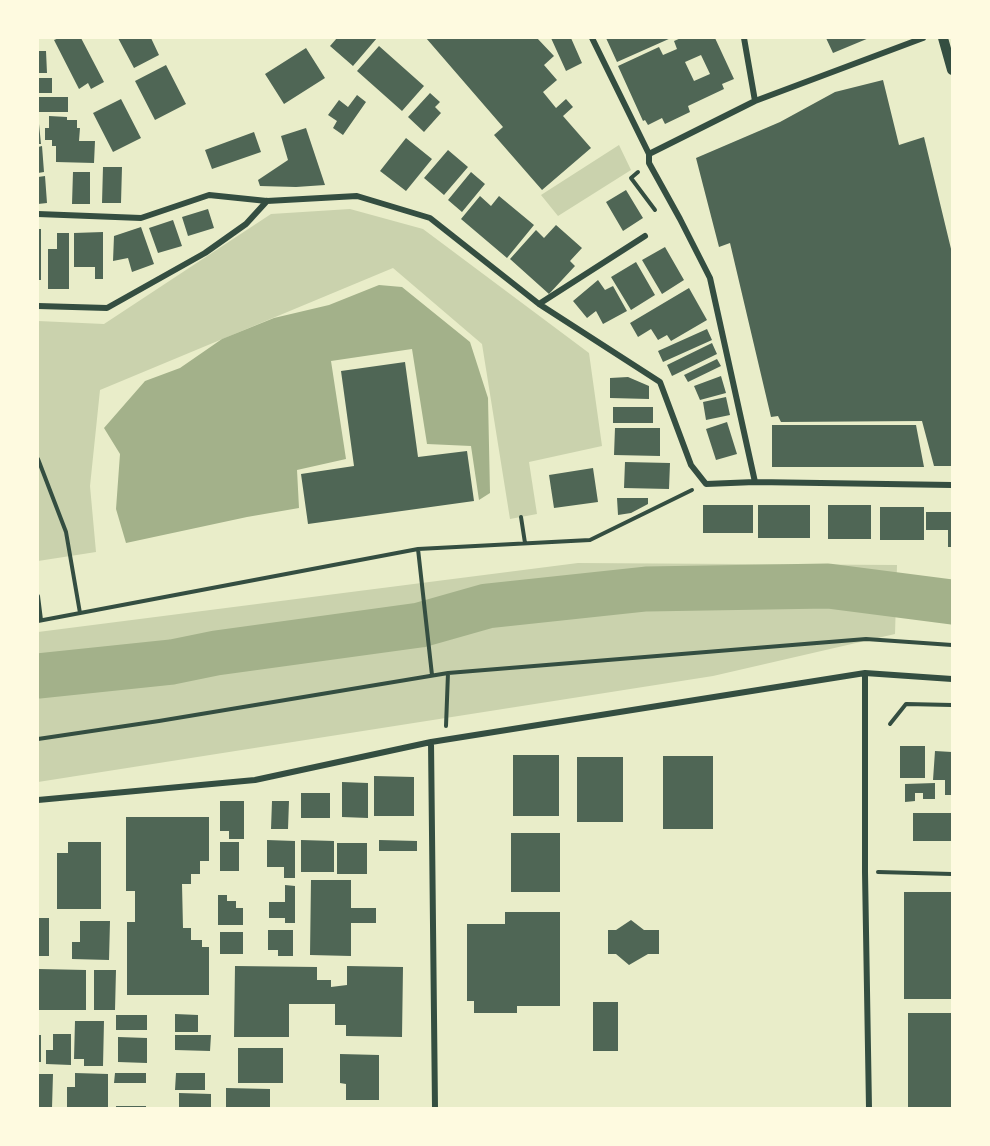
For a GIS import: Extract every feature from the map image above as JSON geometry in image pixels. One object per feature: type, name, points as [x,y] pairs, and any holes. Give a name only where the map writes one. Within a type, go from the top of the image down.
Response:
[{"type":"street","points":[[592,38],[649,154],[649,163],[710,278],[754,482]]},
{"type":"street","points":[[744,38],[754,101]]},
{"type":"street","points":[[649,154],[754,101],[923,38]]},
{"type":"street","points":[[942,38],[952,70]]},
{"type":"street","points":[[38,214],[141,218],[209,195],[267,201],[357,196],[430,218],[539,304],[660,382],[691,465],[706,484],[754,482],[952,485]]},
{"type":"street","points":[[38,306],[107,308],[205,253],[246,224],[267,201]]},
{"type":"street","points":[[539,304],[645,236]]},
{"type":"street","points":[[38,800],[255,780],[431,742],[865,673],[952,679]]},
{"type":"street","points":[[865,673],[865,872],[869,1108]]},
{"type":"street","points":[[431,742],[435,1108]]},
{"type":"path","points":[[634,181],[658,215]]},
{"type":"path","points":[[38,459],[66,532],[80,613]]},
{"type":"path","points":[[38,596],[39,620],[418,549],[590,540],[690,491]]},
{"type":"path","points":[[521,517],[525,543]]},
{"type":"path","points":[[418,549],[432,675]]},
{"type":"path","points":[[38,739],[448,673],[866,639],[952,645]]},
{"type":"path","points":[[446,711],[448,673]]},
{"type":"path","points":[[890,724],[906,704],[952,705]]},
{"type":"path","points":[[865,872],[952,874]]},
{"type":"shaded area","points":[[619,145],[631,170],[558,216],[541,195]]},
{"type":"shaded area","points":[[350,209],[423,229],[589,353],[602,446],[529,462],[537,514],[510,519],[482,344],[393,268],[100,390],[90,486],[96,552],[38,561],[38,321],[104,324],[271,214]]},
{"type":"shaded area","points":[[379,285],[402,287],[470,342],[488,398],[490,493],[479,500],[471,446],[427,444],[412,349],[331,361],[346,459],[297,470],[299,508],[126,543],[116,509],[120,454],[104,428],[145,381],[180,368],[222,339],[274,318],[329,305]]},
{"type":"shaded area","points":[[578,563],[897,565],[895,634],[713,676],[38,782],[38,632]]},
{"type":"building","points":[[81,38],[104,82],[91,89],[88,83],[79,89],[54,40]]},
{"type":"building","points":[[118,38],[151,38],[159,55],[134,68]]},
{"type":"building","points":[[337,38],[377,38],[353,66],[330,46]]},
{"type":"building","points":[[426,38],[537,38],[554,56],[544,65],[557,80],[543,92],[556,108],[566,99],[573,107],[563,116],[591,148],[542,190],[494,135],[503,127]]},
{"type":"building","points":[[551,38],[571,38],[582,63],[566,71]]},
{"type":"building","points":[[606,38],[671,38],[617,62]]},
{"type":"building","points":[[681,38],[715,38],[734,79],[722,84],[724,89],[688,106],[690,112],[665,124],[662,118],[648,125],[645,120],[643,121],[618,66],[659,47],[663,55],[677,49],[674,41]],"holes":[[[701,55],[710,74],[694,81],[685,62]]]},
{"type":"building","points":[[826,38],[869,38],[833,53]]},
{"type":"building","points":[[379,46],[424,86],[402,111],[357,71]]},
{"type":"building","points":[[306,48],[325,78],[284,104],[265,74]]},
{"type":"building","points":[[38,51],[46,51],[47,73],[38,73]]},
{"type":"building","points":[[166,65],[186,104],[155,120],[135,81]]},
{"type":"building","points":[[38,78],[52,78],[52,93],[38,93]]},
{"type":"building","points":[[883,80],[899,145],[924,137],[952,253],[952,466],[934,466],[922,421],[781,422],[778,416],[771,417],[730,243],[719,247],[696,158],[780,122],[835,92]]},
{"type":"building","points":[[430,93],[440,102],[435,107],[441,113],[424,132],[408,117]]},
{"type":"building","points":[[357,95],[366,102],[343,135],[333,128],[337,121],[328,115],[339,100],[348,107]]},
{"type":"building","points":[[38,97],[68,97],[68,112],[38,112]]},
{"type":"building","points":[[121,99],[141,138],[113,152],[93,113]]},
{"type":"building","points":[[49,116],[77,120],[77,128],[80,128],[79,141],[95,141],[94,163],[56,162],[56,146],[52,146],[52,140],[45,140],[45,128],[49,128]]},
{"type":"building","points":[[39,124],[41,144],[38,144]]},
{"type":"building","points":[[306,128],[325,185],[260,186],[258,180],[288,160],[281,136]]},
{"type":"building","points":[[254,132],[261,152],[212,169],[205,150]]},
{"type":"building","points":[[406,138],[432,159],[406,191],[380,171]]},
{"type":"building","points":[[42,146],[44,172],[38,173],[38,147]]},
{"type":"building","points":[[448,150],[468,167],[444,195],[424,178]]},
{"type":"building","points":[[103,167],[122,167],[121,203],[102,203]]},
{"type":"building","points":[[73,172],[90,172],[90,204],[72,204]]},
{"type":"building","points":[[471,172],[485,184],[462,212],[448,200]]},
{"type":"building","points":[[45,176],[47,203],[38,204],[38,177]]},
{"type":"building","points":[[626,190],[643,218],[623,231],[606,202]]},
{"type":"building","points":[[480,196],[491,206],[499,196],[534,225],[507,258],[461,219]]},
{"type":"building","points":[[208,209],[214,228],[188,236],[182,217]]},
{"type":"building","points":[[173,220],[182,246],[158,253],[149,228]]},
{"type":"building","points":[[556,225],[582,248],[570,261],[575,266],[549,294],[510,259],[536,230],[544,238]]},
{"type":"building","points":[[141,227],[154,264],[132,272],[128,258],[113,261],[114,236]]},
{"type":"building","points":[[38,229],[41,229],[41,280],[38,280]]},
{"type":"building","points":[[103,232],[103,279],[95,279],[95,267],[74,267],[74,233]]},
{"type":"building","points":[[57,233],[69,233],[69,289],[48,289],[48,249],[57,249]]},
{"type":"building","points":[[665,247],[684,280],[662,294],[642,260]]},
{"type":"building","points":[[636,262],[655,295],[631,310],[611,277]]},
{"type":"building","points":[[598,280],[605,290],[613,286],[627,311],[603,324],[596,311],[587,318],[573,301]]},
{"type":"building","points":[[689,288],[707,320],[671,341],[667,335],[658,340],[651,329],[638,337],[630,323]]},
{"type":"building","points":[[707,329],[712,340],[663,362],[658,351]]},
{"type":"building","points":[[712,343],[717,354],[672,376],[667,365]]},
{"type":"building","points":[[717,359],[721,366],[688,382],[684,375]]},
{"type":"building","points":[[405,362],[418,457],[467,451],[474,501],[308,524],[301,474],[354,466],[341,371]]},
{"type":"building","points":[[721,376],[726,393],[700,400],[694,386]]},
{"type":"building","points":[[628,377],[649,386],[649,399],[610,398],[610,378]]},
{"type":"building","points":[[726,397],[730,415],[706,420],[703,402]]},
{"type":"building","points":[[613,407],[653,407],[653,423],[613,423]]},
{"type":"building","points":[[727,422],[737,454],[716,460],[706,429]]},
{"type":"building","points":[[772,425],[916,425],[924,467],[772,467]]},
{"type":"building","points":[[615,428],[660,428],[660,456],[614,455]]},
{"type":"building","points":[[625,462],[670,463],[669,489],[624,488]]},
{"type":"building","points":[[593,468],[598,502],[554,508],[549,475]]},
{"type":"building","points":[[617,498],[648,498],[648,504],[631,513],[618,515]]},
{"type":"building","points":[[703,505],[753,505],[753,533],[703,533]]},
{"type":"building","points":[[758,505],[810,505],[810,538],[758,538]]},
{"type":"building","points":[[828,505],[871,505],[871,539],[828,539]]},
{"type":"building","points":[[880,507],[924,507],[924,540],[880,540]]},
{"type":"building","points":[[926,512],[952,512],[952,547],[948,547],[948,530],[926,530]]},
{"type":"building","points":[[900,746],[925,746],[925,778],[900,778]]},
{"type":"building","points":[[935,751],[952,752],[952,795],[945,795],[945,780],[933,780]]},
{"type":"building","points":[[513,755],[559,755],[559,816],[513,816]]},
{"type":"building","points":[[663,756],[713,756],[713,829],[663,829]]},
{"type":"building","points":[[577,757],[623,757],[623,822],[577,822]]},
{"type":"building","points":[[374,776],[414,777],[414,816],[374,816]]},
{"type":"building","points":[[342,782],[368,783],[368,818],[342,817]]},
{"type":"building","points":[[935,783],[935,799],[923,799],[923,793],[915,793],[915,801],[905,802],[905,784]]},
{"type":"building","points":[[301,793],[330,793],[330,818],[301,818]]},
{"type":"building","points":[[220,801],[244,801],[244,839],[229,839],[229,831],[220,831]]},
{"type":"building","points":[[272,801],[289,801],[288,829],[271,829]]},
{"type":"building","points":[[913,813],[952,813],[952,841],[913,841]]},
{"type":"building","points":[[126,817],[209,817],[209,861],[200,861],[200,874],[191,874],[191,884],[182,884],[183,928],[191,928],[191,940],[202,940],[202,947],[209,947],[209,995],[127,995],[127,922],[135,922],[135,891],[126,891]]},
{"type":"building","points":[[511,833],[560,833],[560,892],[511,892]]},
{"type":"building","points":[[267,840],[295,841],[295,878],[284,878],[284,867],[267,867]]},
{"type":"building","points":[[301,840],[334,841],[334,872],[301,872]]},
{"type":"building","points":[[379,840],[417,841],[417,851],[379,851]]},
{"type":"building","points":[[68,842],[101,842],[101,909],[57,909],[57,853],[68,853]]},
{"type":"building","points":[[220,842],[239,842],[239,871],[220,871]]},
{"type":"building","points":[[337,843],[367,843],[367,874],[337,874]]},
{"type":"building","points":[[311,880],[351,880],[351,908],[376,908],[376,923],[351,923],[351,956],[310,955]]},
{"type":"building","points":[[285,885],[295,886],[295,923],[285,923],[285,918],[269,918],[269,902],[285,902]]},
{"type":"building","points":[[904,892],[952,892],[952,999],[904,999]]},
{"type":"building","points":[[218,895],[227,895],[227,901],[236,901],[236,908],[243,908],[243,925],[218,925]]},
{"type":"building","points":[[505,912],[560,912],[560,1006],[517,1006],[517,1013],[474,1013],[474,1001],[467,1001],[467,924],[505,924]]},
{"type":"building","points":[[38,918],[49,918],[49,956],[38,956]]},
{"type":"building","points":[[631,920],[644,930],[659,930],[659,954],[648,954],[629,965],[616,954],[608,954],[608,930],[616,930]]},
{"type":"building","points":[[80,921],[110,921],[109,960],[72,959],[72,942],[80,942]]},
{"type":"building","points":[[268,930],[293,930],[293,956],[278,956],[278,950],[268,950]]},
{"type":"building","points":[[220,932],[243,932],[243,954],[220,954]]},
{"type":"building","points":[[235,966],[317,967],[317,980],[331,980],[331,987],[347,985],[347,966],[403,967],[402,1037],[346,1036],[346,1025],[335,1025],[335,1004],[289,1004],[289,1037],[234,1037]]},
{"type":"building","points":[[38,969],[86,970],[86,1010],[38,1010]]},
{"type":"building","points":[[94,970],[116,970],[115,1010],[94,1010]]},
{"type":"building","points":[[593,1002],[618,1002],[618,1051],[593,1051]]},
{"type":"building","points":[[908,1013],[952,1013],[952,1108],[908,1108]]},
{"type":"building","points":[[175,1014],[198,1015],[198,1032],[175,1032]]},
{"type":"building","points":[[116,1015],[147,1015],[147,1030],[116,1030]]},
{"type":"building","points":[[75,1021],[104,1021],[103,1066],[84,1066],[84,1059],[74,1059]]},
{"type":"building","points":[[53,1034],[71,1034],[71,1065],[46,1064],[46,1050],[53,1050]]},
{"type":"building","points":[[38,1035],[41,1035],[41,1062],[38,1062]]},
{"type":"building","points":[[175,1035],[211,1035],[210,1051],[175,1050]]},
{"type":"building","points":[[118,1037],[147,1038],[147,1063],[118,1062]]},
{"type":"building","points":[[238,1048],[283,1048],[283,1083],[238,1083]]},
{"type":"building","points":[[340,1054],[379,1055],[379,1100],[346,1100],[346,1084],[340,1083]]},
{"type":"building","points":[[75,1073],[108,1074],[108,1108],[67,1108],[67,1087],[75,1087]]},
{"type":"building","points":[[115,1073],[146,1073],[146,1083],[114,1083]]},
{"type":"building","points":[[176,1073],[205,1073],[205,1090],[175,1090]]},
{"type":"building","points":[[38,1074],[53,1074],[52,1108],[38,1108]]},
{"type":"building","points":[[226,1088],[270,1089],[270,1108],[226,1108]]},
{"type":"building","points":[[179,1093],[211,1094],[211,1108],[179,1108]]},
{"type":"building","points":[[116,1106],[146,1106],[146,1108],[116,1108]]},
{"type":"waterway","points":[[38,676],[172,662],[216,653],[420,625],[487,606],[646,589],[828,586],[952,602]]}]
